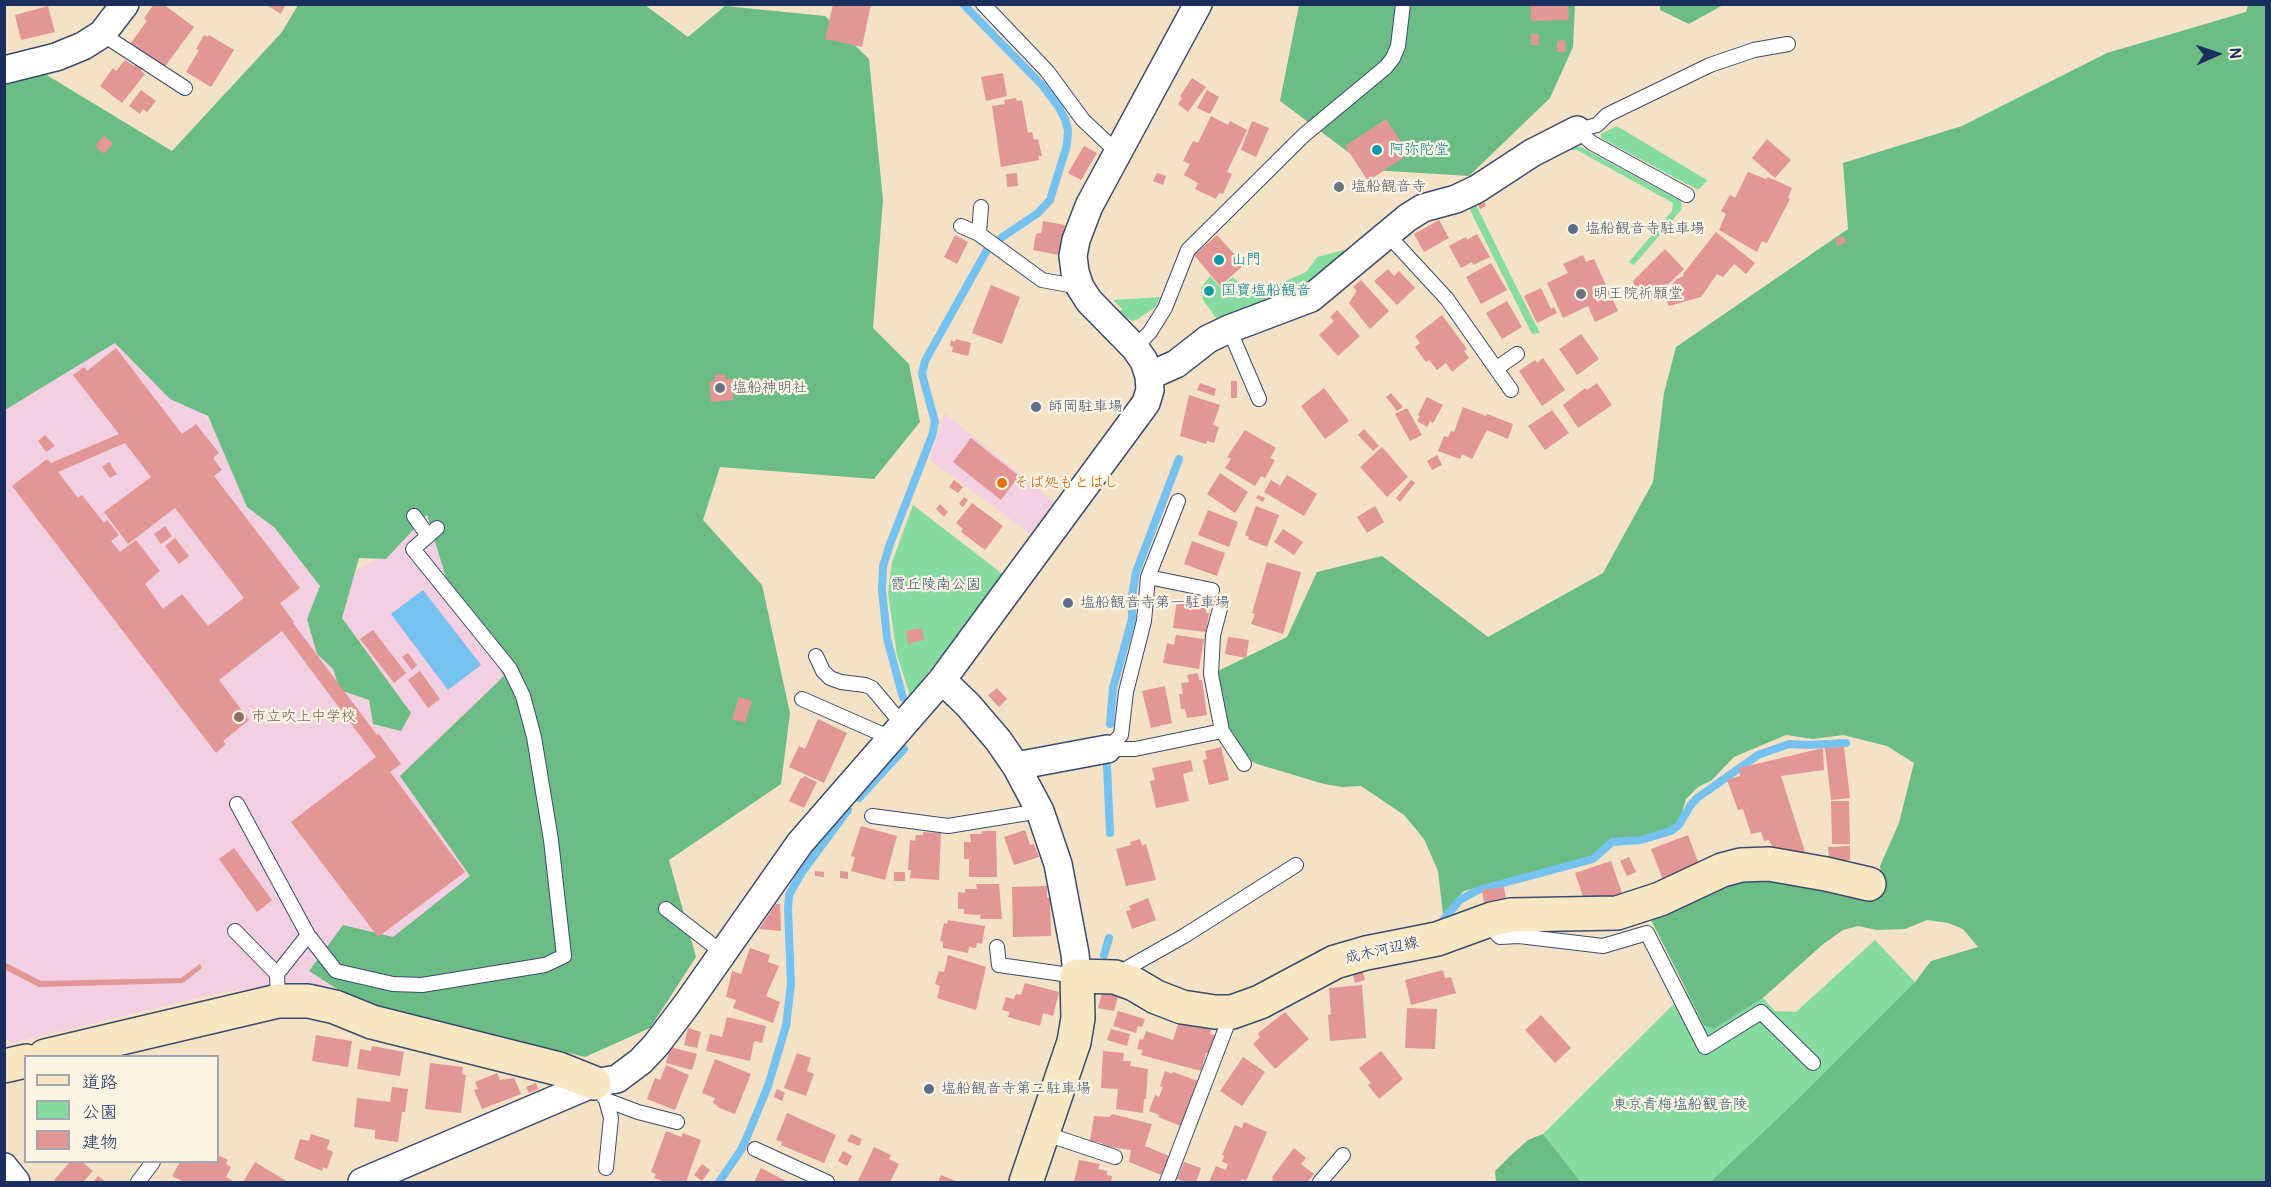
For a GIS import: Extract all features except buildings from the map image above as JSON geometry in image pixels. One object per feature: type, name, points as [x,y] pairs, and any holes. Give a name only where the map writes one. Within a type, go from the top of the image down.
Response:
[{"type":"main road","name":"成木河辺線","points":[[1077,976],[1115,977],[1182,1007],[1232,1012],[1260,1002],[1335,962],[1366,953],[1437,939],[1512,915],[1617,913],[1660,899],[1722,870],[1741,865],[1769,864],[1869,884]]},
{"type":"main road","points":[[1026,1182],[1074,1042],[1077,1018],[1077,976]]},
{"type":"main road","points":[[48,1055],[278,987],[309,1001],[372,1022],[559,1069],[600,1091]]},
{"type":"main road","points":[[4,1066],[24,1061]]},
{"type":"street","points":[[4,70],[56,57],[83,46],[102,34],[125,4]]},
{"type":"street","points":[[362,1182],[600,1091],[641,1061],[656,1045],[800,843],[942,680],[1146,403],[1150,390],[1149,376],[1144,361],[1135,348],[1089,301],[1080,287],[1073,256],[1076,240],[1089,206],[1198,4]]},
{"type":"street","points":[[1149,376],[1176,364],[1208,339],[1311,298],[1407,218],[1423,208],[1456,199],[1477,189],[1533,153],[1577,130]]},
{"type":"street","points":[[942,680],[986,725],[1016,766],[1040,811],[1058,864],[1076,954],[1077,976]]},
{"type":"street","points":[[1016,766],[1107,748]]},
{"type":"street","points":[[4,1167],[16,1182]]},
{"type":"lane","points":[[983,4],[1047,71],[1083,120],[1117,152]]},
{"type":"lane","points":[[1135,348],[1150,332],[1165,308],[1188,250],[1304,135],[1386,67],[1398,46],[1403,4]]},
{"type":"lane","points":[[102,34],[185,88]]},
{"type":"lane","points":[[1577,130],[1597,125],[1607,115],[1710,65],[1754,50],[1788,44]]},
{"type":"lane","points":[[1577,130],[1592,143],[1688,195]]},
{"type":"lane","points":[[979,234],[981,207]]},
{"type":"lane","points":[[961,226],[979,234],[1042,280],[1080,287]]},
{"type":"lane","points":[[1387,234],[1448,299],[1511,390]]},
{"type":"lane","points":[[1229,329],[1259,399]]},
{"type":"lane","points":[[1497,368],[1517,354]]},
{"type":"lane","points":[[1107,748],[1121,735],[1126,692],[1144,621],[1148,577],[1178,501]]},
{"type":"lane","points":[[237,804],[309,935],[336,971],[406,986],[422,985],[545,965],[564,956],[552,840],[534,737],[523,696],[510,669],[413,549],[433,532],[414,516]]},
{"type":"lane","points":[[1148,577],[1212,590]]},
{"type":"lane","points":[[1221,605],[1213,635],[1211,674],[1222,731],[1244,764]]},
{"type":"lane","points":[[816,656],[823,671],[830,678],[872,688],[897,732]]},
{"type":"lane","points":[[802,699],[897,732]]},
{"type":"lane","points":[[1107,748],[1136,749],[1222,731]]},
{"type":"lane","points":[[872,816],[948,826],[1040,811]]},
{"type":"lane","points":[[1115,977],[1296,865]]},
{"type":"lane","points":[[666,909],[723,953]]},
{"type":"lane","points":[[1485,922],[1500,937],[1519,936],[1603,946],[1647,933],[1705,1047],[1761,1012],[1813,1063]]},
{"type":"lane","points":[[235,931],[278,987],[309,935]]},
{"type":"lane","points":[[997,947],[999,965],[1077,976]]},
{"type":"lane","points":[[1167,1182],[1232,1012]]},
{"type":"lane","points":[[600,1091],[638,1112],[676,1122]]},
{"type":"lane","points":[[600,1091],[611,1119],[606,1168]]},
{"type":"lane","points":[[1043,1133],[1115,1157]]},
{"type":"lane","points":[[755,1149],[804,1178],[827,1182]]},
{"type":"lane","points":[[1320,1182],[1343,1155]]},
{"type":"lane","points":[[138,1182],[152,1163]]},
{"type":"shaded area","name":"市立吹上中学校","points":[[125,305],[329,587],[388,552],[426,520],[533,666],[481,880],[345,994],[307,985],[223,992],[12,1043],[5,1039],[4,390]]},
{"type":"shaded area","points":[[944,413],[1057,504],[1033,536],[930,460]]},
{"type":"green space","points":[[1660,4],[1723,5],[1689,24],[1660,10]]},
{"type":"green space","points":[[298,5],[645,5],[688,37],[725,6],[825,16],[869,59],[883,200],[873,328],[909,364],[920,422],[874,479],[720,467],[703,520],[762,585],[790,713],[781,784],[669,860],[696,957],[650,1028],[585,1057],[380,1007],[345,994],[309,971],[343,925],[393,937],[470,876],[400,776],[504,676],[447,581],[427,515],[386,559],[359,558],[342,618],[411,713],[401,731],[373,724],[369,700],[340,690],[333,669],[317,654],[307,619],[320,586],[275,528],[247,507],[208,416],[170,399],[115,343],[5,410],[5,79],[40,71],[172,151],[282,32]]},
{"type":"green space","points":[[1299,5],[1575,5],[1573,47],[1550,98],[1469,176],[1372,170],[1280,101]]},
{"type":"green space","points":[[2248,5],[2266,5],[2266,1182],[1710,1182],[1796,1101],[1915,982],[1931,961],[1978,947],[1963,929],[1948,923],[1927,920],[1905,929],[1877,930],[1858,926],[1843,930],[1822,945],[1763,998],[1714,1029],[1704,1025],[1646,910],[1723,875],[1883,888],[1880,866],[1899,823],[1914,763],[1887,746],[1843,735],[1813,739],[1786,735],[1734,757],[1712,780],[1698,787],[1686,799],[1679,822],[1668,829],[1647,836],[1610,841],[1592,856],[1464,891],[1443,914],[1438,871],[1424,839],[1404,815],[1361,786],[1342,787],[1324,784],[1257,764],[1240,754],[1228,726],[1218,671],[1287,637],[1317,572],[1382,556],[1488,637],[1603,573],[1653,482],[1664,393],[1676,347],[1848,229],[1843,163],[1962,126],[2107,53],[2246,12]]},
{"type":"green space","points":[[1617,126],[1707,181],[1698,190],[1601,138],[1601,134]]},
{"type":"green space","points":[[1572,146],[1581,147],[1681,201],[1682,209],[1634,265],[1629,262],[1672,211],[1673,203],[1577,150],[1565,150]]},
{"type":"green space","points":[[1475,203],[1540,333],[1532,334],[1468,206]]},
{"type":"green space","points":[[1348,251],[1317,281],[1219,322],[1203,300],[1201,288],[1210,276],[1220,287],[1233,277],[1244,289],[1261,292],[1306,272],[1317,257]]},
{"type":"green space","points":[[1161,297],[1155,307],[1132,321],[1118,313],[1122,309],[1113,300]]},
{"type":"green space","name":"霞丘陵南公園","points":[[913,505],[1004,575],[910,696],[897,655],[888,593],[892,562]]},
{"type":"green space","name":"東京青梅塩船観音陵","points":[[1875,940],[1915,982],[1796,1101],[1710,1182],[1581,1182],[1543,1134],[1687,991],[1704,1024],[1714,1029],[1763,998],[1775,1011],[1796,1012]]},
{"type":"green space","points":[[1543,1134],[1581,1182],[1496,1182],[1495,1171],[1528,1140]]},
{"type":"water","points":[[423,590],[481,665],[448,690],[391,614]]},
{"type":"waterway","points":[[963,4],[1042,85],[1058,106],[1068,130],[1067,145],[1050,200],[1038,213],[1001,238]]},
{"type":"waterway","points":[[903,698],[887,638],[882,590],[883,566],[932,436],[935,422],[922,374],[925,361],[987,250]]},
{"type":"waterway","points":[[1110,724],[1113,688],[1132,619],[1132,596],[1136,572],[1179,459]]},
{"type":"waterway","points":[[1439,925],[1460,900],[1478,890],[1593,859],[1612,842],[1641,840],[1671,831],[1679,825],[1697,798],[1758,755],[1789,744],[1846,743]]},
{"type":"waterway","points":[[859,798],[904,749]]},
{"type":"waterway","points":[[1107,766],[1110,833]]},
{"type":"waterway","points":[[719,1182],[747,1137],[768,1086],[786,1026],[791,984],[789,895],[802,872],[848,810]]},
{"type":"waterway","points":[[1104,955],[1109,938]]},
{"type":"place","name":"阿弥陀堂","points":[[1377,150]]},
{"type":"place","name":"塩船観音寺","points":[[1339,187]]},
{"type":"place","name":"塩船観音寺駐車場","points":[[1573,229]]},
{"type":"place","name":"山門","points":[[1219,260]]},
{"type":"place","name":"国寶塩船観音","points":[[1209,291]]},
{"type":"place","name":"明王院祈願堂","points":[[1581,294]]},
{"type":"place","name":"塩船神明社","points":[[720,388]]},
{"type":"place","name":"師岡駐車場","points":[[1036,407]]},
{"type":"place","name":"そば処もとはし","points":[[1002,483]]},
{"type":"place","name":"塩船観音寺第一駐車場","points":[[1068,603]]},
{"type":"place","name":"市立吹上中学校","points":[[239,717]]},
{"type":"place","name":"塩船観音寺第二駐車場","points":[[929,1089]]}]
